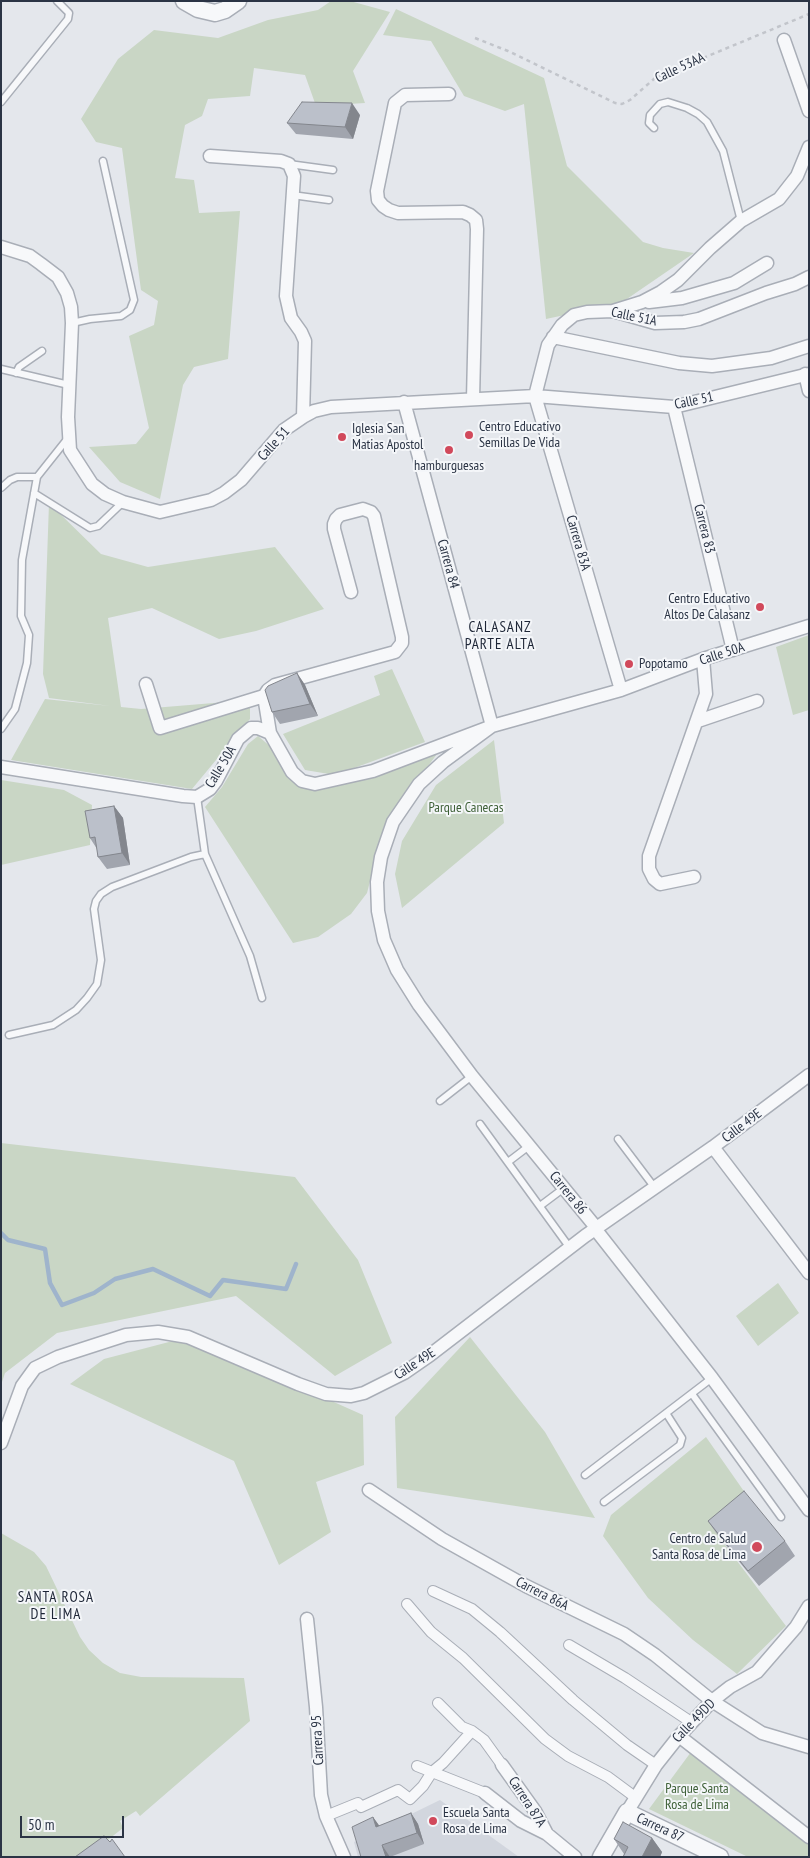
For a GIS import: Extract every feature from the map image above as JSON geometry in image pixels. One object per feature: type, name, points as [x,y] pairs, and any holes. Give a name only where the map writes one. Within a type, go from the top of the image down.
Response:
[{"type":"street","points":[[184,1],[198,9],[215,13],[225,10],[238,1]]},
{"type":"street","points":[[784,40],[809,111]]},
{"type":"street","points":[[449,94],[404,95],[395,103],[377,191],[378,200],[383,206],[398,213],[463,212],[476,220],[478,229],[473,399]]},
{"type":"street","points":[[613,311],[642,302],[661,292],[678,280],[741,221],[779,199],[797,176],[809,147]]},
{"type":"street","points":[[210,156],[281,161],[289,164],[294,176],[286,296],[291,318],[305,341],[302,417]]},
{"type":"street","name":"Calle 51","points":[[1,247],[30,256],[58,277],[67,293],[71,307],[72,323],[69,386],[70,450],[92,484],[105,494],[124,502],[160,512],[211,500],[241,480],[284,430],[302,417],[331,406],[535,396],[674,407],[807,374]]},
{"type":"street","points":[[642,302],[682,298],[734,283],[767,263]]},
{"type":"street","name":"Calle 51A","points":[[535,396],[548,346],[562,325],[574,315],[587,312],[613,311],[655,323],[671,324],[684,322],[698,319],[795,284],[809,277]]},
{"type":"street","points":[[553,338],[679,363],[712,366],[771,358],[809,346]]},
{"type":"street","points":[[807,374],[809,391]]},
{"type":"street","name":"Carrera 83A","points":[[535,396],[620,690]]},
{"type":"street","name":"Carrera 84","points":[[404,402],[492,726]]},
{"type":"street","name":"Carrera 83","points":[[674,407],[733,650]]},
{"type":"street","points":[[146,684],[160,728],[264,696],[275,686],[395,652],[400,648],[402,637],[374,516],[371,512],[363,509],[340,514],[334,524],[352,592]]},
{"type":"street","name":"Calle 50A","points":[[1,767],[197,797],[206,793],[216,781],[238,739],[251,728],[258,728],[270,733],[292,772],[302,781],[315,784],[373,770],[492,726],[620,690],[703,660],[809,626]]},
{"type":"street","points":[[694,877],[660,884],[654,879],[649,869],[649,856],[706,694],[703,660]]},
{"type":"street","points":[[264,696],[270,733]]},
{"type":"street","points":[[698,721],[757,702]]},
{"type":"street","name":"Calle 50A","points":[[381,857],[393,822],[419,784],[442,762],[492,726]]},
{"type":"street","name":"Carrera 86","points":[[381,857],[377,882],[378,911],[384,940],[397,970],[419,1005],[472,1076],[594,1225],[712,1378],[809,1510]]},
{"type":"street","name":"Calle 49E","points":[[1,1443],[22,1386],[35,1368],[58,1357],[126,1335],[158,1332],[188,1337],[326,1394],[351,1396],[364,1393],[404,1373],[430,1355],[570,1248],[714,1147],[809,1075]]},
{"type":"street","points":[[714,1147],[809,1273]]},
{"type":"street","name":"Carrera 86A","points":[[370,1490],[442,1540],[526,1586],[624,1634],[655,1655],[712,1701],[762,1732],[809,1747]]},
{"type":"street","points":[[433,1591],[472,1609],[627,1746],[656,1765]]},
{"type":"street","points":[[407,1604],[431,1632],[463,1658],[546,1739],[568,1756],[608,1777],[636,1797]]},
{"type":"street","name":"Calle 49DD","points":[[601,1857],[656,1765],[678,1736],[712,1701],[730,1687],[757,1672],[796,1627],[809,1606]]},
{"type":"street","name":"Carrera 95","points":[[307,1619],[316,1708],[321,1795],[326,1816],[344,1857]]},
{"type":"street","points":[[569,1645],[625,1678],[691,1722]]},
{"type":"street","points":[[438,1703],[462,1727],[472,1731],[484,1740],[502,1765]]},
{"type":"street","points":[[326,1816],[358,1803],[361,1807],[398,1790],[410,1799],[423,1786],[432,1772],[443,1763],[472,1731]]},
{"type":"street","points":[[678,1736],[809,1837]]},
{"type":"street","name":"Carrera 87A","points":[[502,1765],[536,1811],[547,1834],[575,1857]]},
{"type":"street","points":[[417,1766],[485,1793],[521,1821],[547,1834]]},
{"type":"street","name":"Carrera 87","points":[[627,1812],[720,1857]]},
{"type":"lane","points":[[1,102],[68,19],[69,13],[57,1]]},
{"type":"lane","points":[[654,128],[649,122],[650,115],[660,104],[668,102],[687,108],[707,122],[723,151],[741,221]]},
{"type":"lane","points":[[72,323],[122,316],[130,310],[134,300],[103,161]]},
{"type":"lane","points":[[289,164],[334,170]]},
{"type":"lane","points":[[292,195],[329,200]]},
{"type":"lane","points":[[16,373],[19,367],[42,351]]},
{"type":"lane","points":[[1,369],[69,386]]},
{"type":"lane","points":[[1,729],[15,709],[27,663],[29,635],[21,616],[22,560],[37,477],[69,437]]},
{"type":"lane","points":[[1,488],[17,477],[37,477]]},
{"type":"lane","points":[[34,493],[90,528],[98,526],[124,502]]},
{"type":"lane","points":[[197,797],[205,854],[250,956],[262,998]]},
{"type":"lane","points":[[9,1035],[53,1025],[76,1010],[97,984],[101,960],[94,909],[96,901],[101,894],[112,887],[191,857],[205,854]]},
{"type":"lane","points":[[440,1101],[472,1076]]},
{"type":"lane","points":[[480,1124],[570,1248]]},
{"type":"lane","points":[[618,1139],[655,1188]]},
{"type":"lane","points":[[508,1162],[529,1146]]},
{"type":"lane","points":[[540,1206],[564,1188]]},
{"type":"lane","points":[[585,1475],[712,1378]]},
{"type":"lane","points":[[692,1394],[781,1518]]},
{"type":"lane","points":[[604,1502],[680,1444],[682,1438],[666,1413]]},
{"type":"path","name":"Calle 53AA","points":[[475,38],[508,51],[615,103],[622,104],[630,100],[655,78],[809,14]]},
{"type":"shaded area","name":"Escuela Santa Rosa de Lima","points":[[440,1800],[519,1857],[358,1857],[354,1842]]},
{"type":"green space","points":[[331,1],[350,1],[390,12],[353,71],[365,103],[316,106],[305,75],[254,68],[250,96],[208,99],[202,116],[185,125],[175,178],[194,180],[199,213],[240,211],[228,359],[194,367],[183,385],[160,499],[120,482],[89,447],[136,444],[149,428],[129,336],[154,325],[158,301],[141,290],[122,148],[96,142],[81,119],[118,59],[154,30],[218,38],[268,20],[318,10]]},
{"type":"green space","points":[[396,9],[544,78],[567,166],[643,242],[663,248],[694,253],[621,303],[546,319],[524,104],[505,111],[464,96],[431,41],[383,35]]},
{"type":"green space","points":[[49,503],[101,554],[148,567],[275,547],[324,609],[256,631],[219,639],[152,608],[108,618],[121,707],[141,709],[250,700],[250,719],[192,789],[11,760],[45,699],[110,706],[49,698],[43,674]]},
{"type":"green space","points":[[809,635],[809,710],[793,715],[776,647]]},
{"type":"green space","points":[[392,669],[425,742],[335,775],[305,770],[283,734],[380,695],[374,676]]},
{"type":"green space","points":[[258,736],[271,747],[287,777],[304,788],[351,783],[437,754],[384,826],[367,893],[351,914],[318,937],[293,943],[205,807],[222,787],[248,744]]},
{"type":"green space","name":"Parque Canecas","points":[[494,740],[504,823],[402,908],[395,874],[402,841],[436,785]]},
{"type":"green space","points":[[1,780],[64,790],[92,805],[90,845],[1,865]]},
{"type":"green space","points":[[1,1143],[295,1177],[358,1260],[392,1343],[335,1376],[236,1296],[57,1333],[5,1373],[1,1385]]},
{"type":"green space","points":[[778,1283],[799,1313],[758,1346],[736,1316]]},
{"type":"green space","points":[[188,1337],[363,1415],[364,1465],[316,1482],[331,1532],[279,1565],[234,1461],[70,1384],[104,1359]]},
{"type":"green space","points":[[470,1337],[545,1432],[595,1518],[397,1488],[395,1417]]},
{"type":"green space","points":[[706,1437],[755,1507],[719,1537],[786,1626],[737,1674],[693,1640],[648,1598],[603,1536],[611,1515]]},
{"type":"green space","points":[[1,1533],[34,1552],[46,1566],[80,1637],[89,1650],[103,1663],[120,1673],[141,1677],[244,1678],[250,1721],[140,1816],[136,1811],[120,1821],[123,1828],[86,1857],[1,1857]]},
{"type":"green space","name":"Parque Santa Rosa de Lima","points":[[691,1752],[809,1842],[809,1857],[748,1857],[649,1809]]},
{"type":"building","points":[[302,102],[352,103],[345,127],[287,123]]},
{"type":"building","points":[[297,673],[310,704],[272,712],[265,690],[268,686]]},
{"type":"building","points":[[114,806],[122,853],[98,857],[95,837],[90,838],[85,811]]},
{"type":"building","name":"Centro de Salud Santa Rosa de Lima","points":[[744,1491],[785,1541],[748,1571],[708,1521]]},
{"type":"building","points":[[411,1813],[417,1833],[382,1845],[386,1857],[361,1857],[352,1827],[373,1817],[376,1827]]},
{"type":"building","points":[[623,1822],[652,1838],[642,1857],[623,1857],[628,1847],[614,1839]]},
{"type":"building","points":[[104,1836],[110,1842],[112,1839],[125,1857],[75,1857]]},
{"type":"waterway","points":[[1,1233],[8,1240],[45,1249],[50,1283],[62,1305],[94,1293],[115,1279],[153,1269],[210,1296],[223,1280],[286,1289],[296,1264]]},
{"type":"place","name":"Centro Educativo Semillas De Vida","points":[[469,435]]},
{"type":"place","name":"Iglesia San Matias Apostol","points":[[342,437]]},
{"type":"place","name":"hamburguesas","points":[[449,450]]},
{"type":"place","name":"Centro Educativo Altos De Calasanz","points":[[760,607]]},
{"type":"place","name":"Popotamo","points":[[629,664]]},
{"type":"place","name":"Centro de Salud Santa Rosa de Lima","points":[[757,1547]]},
{"type":"place","name":"Escuela Santa Rosa de Lima","points":[[433,1821]]},
{"type":"district","name":"CALASANZ PARTE ALTA","points":[[500,636]]},
{"type":"district","name":"SANTA ROSA DE LIMA","points":[[56,1606]]}]
